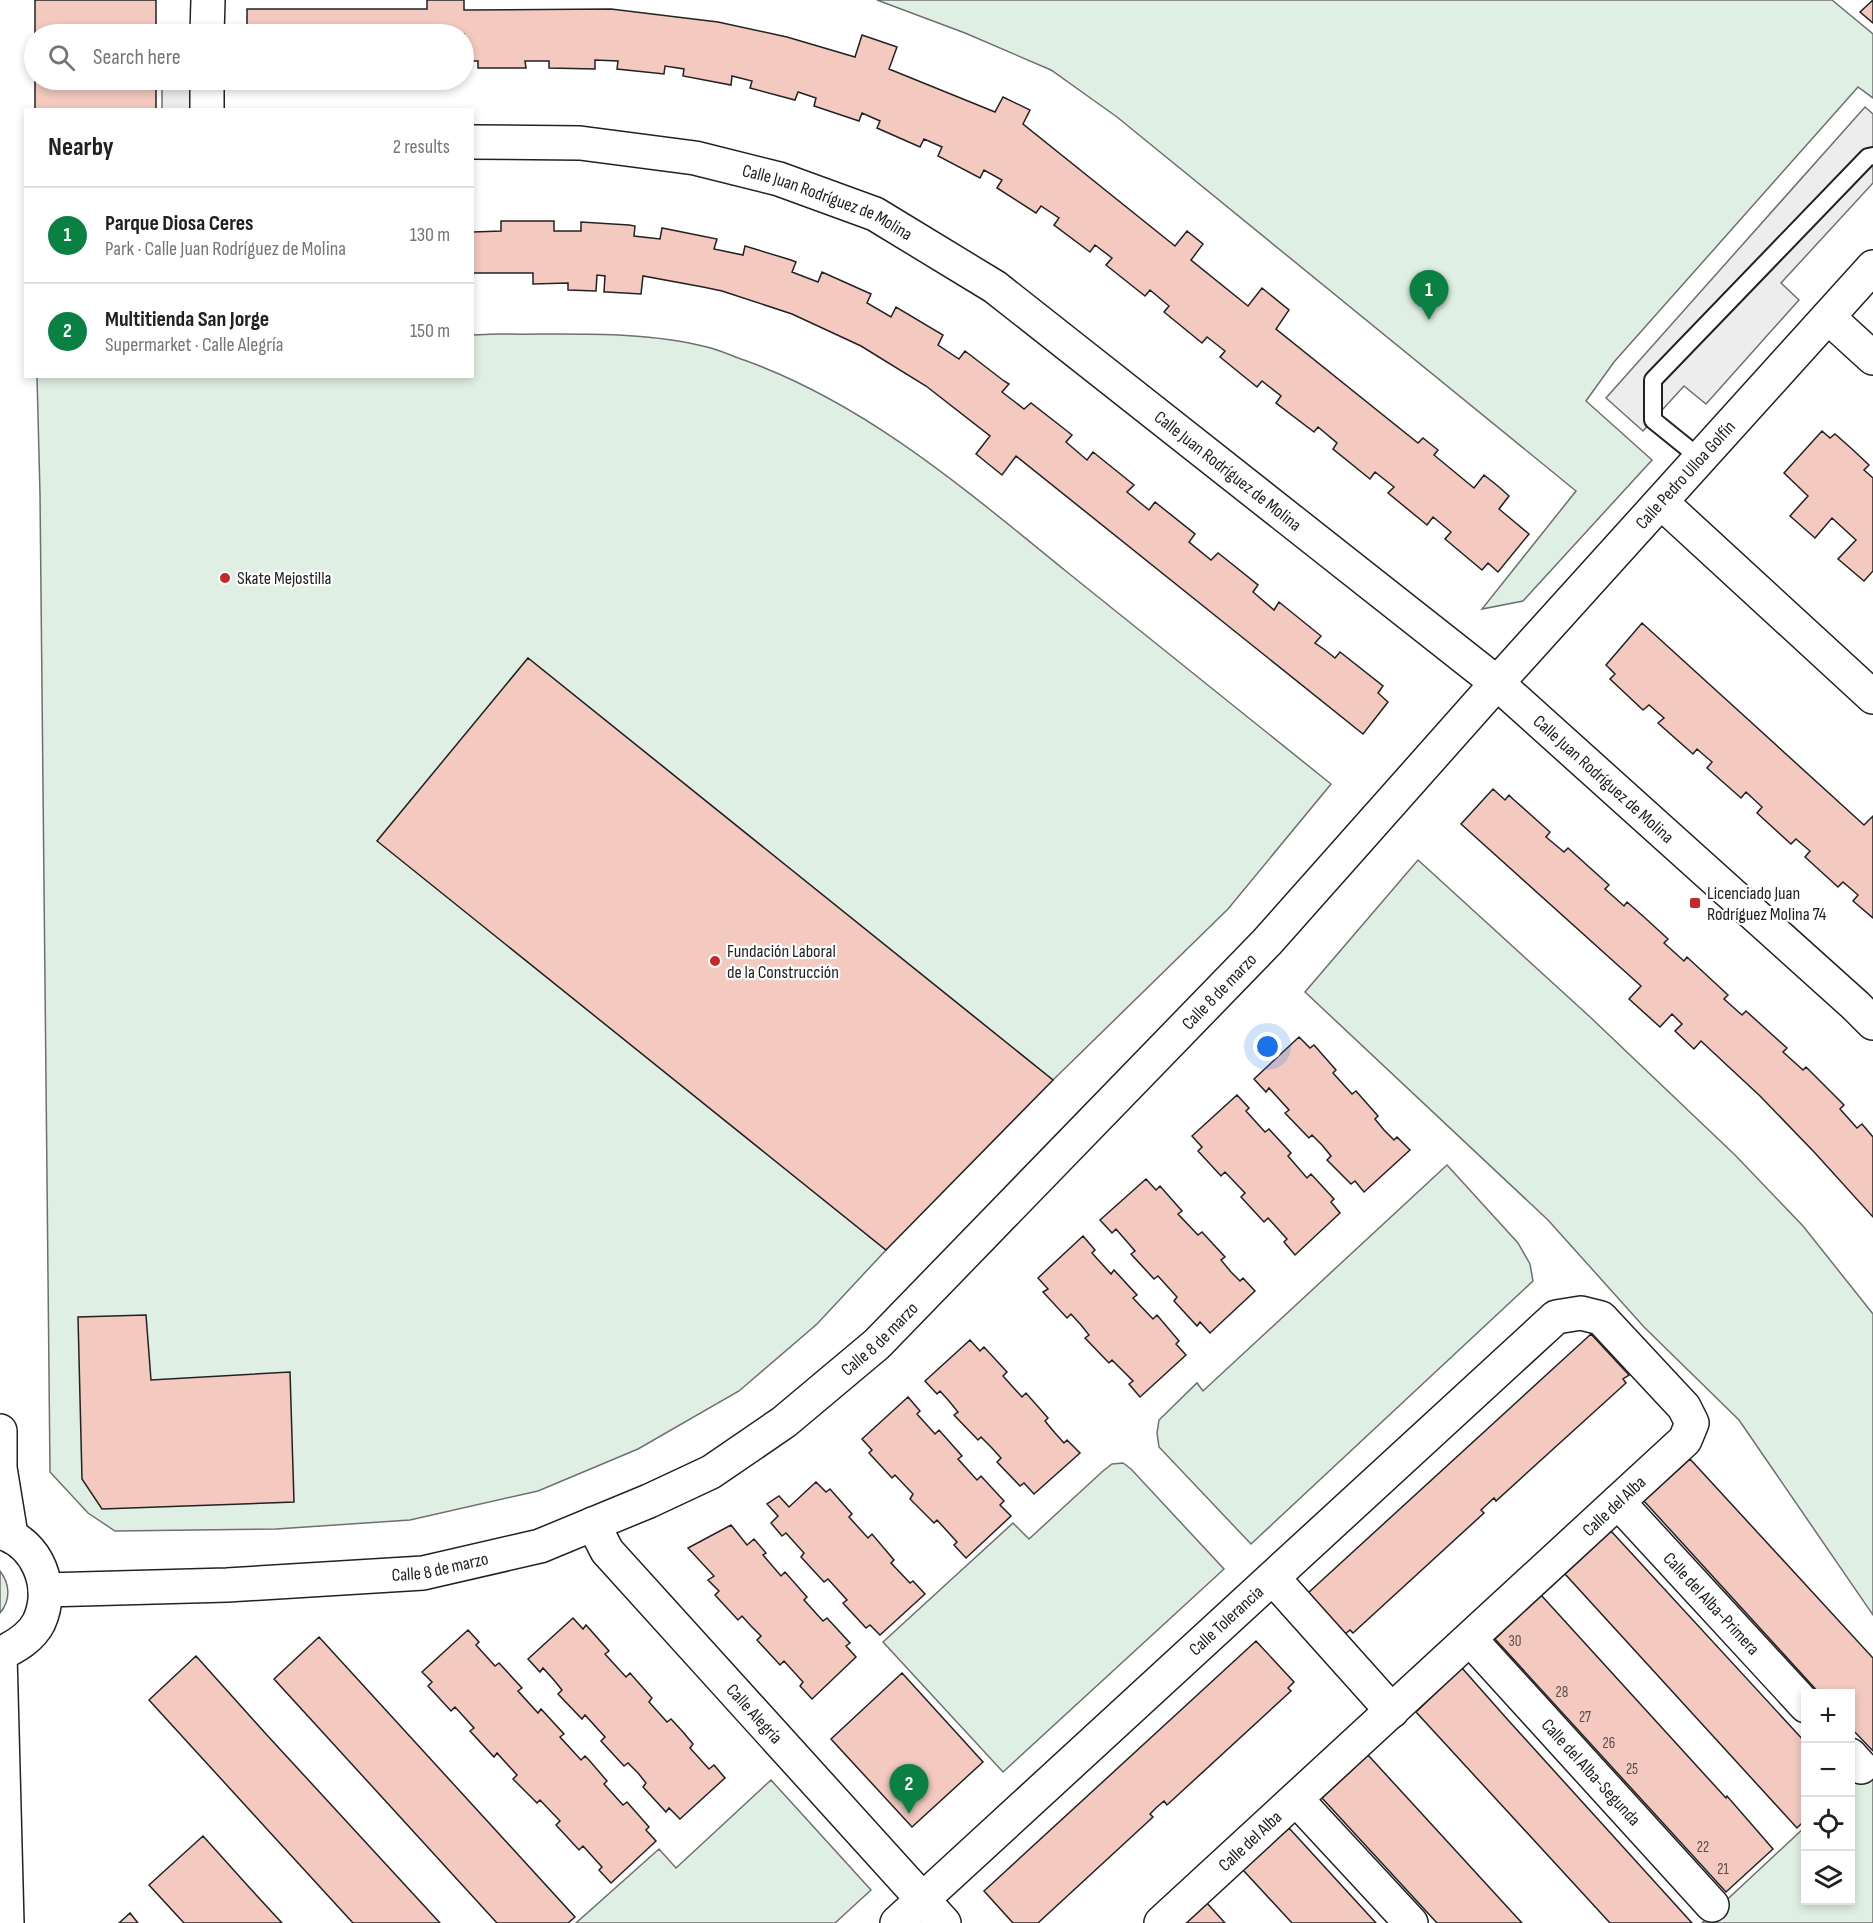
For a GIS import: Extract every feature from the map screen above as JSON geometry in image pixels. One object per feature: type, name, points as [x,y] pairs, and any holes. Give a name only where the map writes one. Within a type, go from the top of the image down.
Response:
[{"type":"street","points":[[207,24],[208,0]]},
{"type":"street","points":[[207,90],[207,108]]},
{"type":"street","name":"Calle Juan Rodríguez de Molina","points":[[474,142],[580,143],[695,158],[779,178],[875,214],[995,287],[1497,683],[1873,1023]]},
{"type":"street","name":"Calle Pedro Ulloa Golfín","points":[[1497,683],[1873,267]]},
{"type":"street","points":[[1828,317],[1873,358]]},
{"type":"street","points":[[1661,502],[1873,697]]},
{"type":"street","name":"Calle 8 de marzo","points":[[45,1590],[227,1585],[423,1573],[540,1546],[649,1501],[711,1472],[784,1422],[877,1344],[1267,942],[1497,683]]},
{"type":"street","name":"Calle del Alba","points":[[1161,1923],[1685,1440],[1692,1423],[1684,1407],[1601,1318],[1581,1312],[1556,1317]]},
{"type":"street","name":"Calle Tolerancia","points":[[897,1923],[934,1911],[1273,1578],[1556,1317]]},
{"type":"street","points":[[0,1431],[5,1534],[31,1551],[43,1571],[45,1590],[45,1600],[38,1624],[22,1643],[0,1654],[7,1923]]},
{"type":"street","name":"Calle del Alba-Primera","points":[[1618,1502],[1801,1701]]},
{"type":"street","name":"Calle Alegría","points":[[593,1524],[607,1551],[934,1911]]},
{"type":"street","points":[[1273,1578],[1392,1711]]},
{"type":"street","name":"Calle del Alba-Segunda","points":[[1470,1639],[1712,1905]]},
{"type":"street","points":[[1296,1799],[1411,1923]]},
{"type":"lane","points":[[1700,458],[1653,420],[1653,380],[1868,156],[1873,156]]},
{"type":"green space","points":[[877,0],[1832,0],[1873,34],[1873,98],[1858,87],[1614,362],[1586,401],[1652,460],[1523,601],[1482,609],[1576,491],[1117,117],[1051,70],[965,33]]},
{"type":"green space","points":[[603,334],[682,342],[712,348],[744,360],[789,378],[832,400],[914,452],[992,511],[1331,784],[1228,909],[1053,1080],[528,658],[378,841],[886,1250],[817,1324],[739,1391],[638,1449],[538,1491],[410,1520],[276,1529],[115,1531],[88,1513],[50,1472],[37,378],[474,378],[474,335]]},
{"type":"green space","points":[[1418,860],[1589,1016],[1735,1155],[1803,1226],[1873,1314],[1873,1615],[1739,1420],[1644,1327],[1548,1220],[1305,992]]},
{"type":"green space","points":[[1447,1165],[1518,1243],[1530,1264],[1533,1281],[1251,1544],[1159,1447],[1157,1433],[1159,1420],[1197,1383],[1203,1391]]},
{"type":"green space","points":[[1123,1463],[1224,1569],[1003,1772],[883,1642],[1013,1523],[1029,1539],[1103,1471],[1112,1464]]},
{"type":"green space","points":[[0,1571],[6,1581],[8,1592],[6,1603],[0,1613]]},
{"type":"green space","points":[[1873,1765],[1873,1923],[1702,1923],[1801,1831],[1801,1905],[1855,1905],[1855,1782]]},
{"type":"green space","points":[[771,1780],[871,1890],[835,1923],[576,1923],[659,1849],[676,1868]]},
{"type":"shaded area","points":[[162,90],[190,90],[190,108],[162,108]]},
{"type":"shaded area","points":[[1865,107],[1873,114],[1873,183],[1781,283],[1799,300],[1706,404],[1684,386],[1643,431],[1606,398]]},
{"type":"building","points":[[35,0],[156,0],[156,24],[35,24]]},
{"type":"building","points":[[427,0],[464,0],[464,10],[611,9],[718,22],[787,37],[855,57],[862,35],[897,47],[889,69],[995,112],[1003,97],[1030,110],[1023,124],[1175,246],[1187,231],[1203,244],[1191,260],[1248,306],[1262,288],[1289,310],[1276,329],[1418,443],[1423,438],[1438,450],[1434,455],[1474,488],[1484,475],[1499,487],[1509,496],[1499,509],[1529,534],[1498,572],[1488,563],[1482,570],[1445,539],[1451,532],[1433,517],[1427,525],[1388,493],[1394,487],[1375,472],[1370,479],[1333,449],[1337,443],[1318,427],[1314,432],[1276,403],[1281,396],[1262,381],[1257,387],[1220,357],[1225,351],[1207,337],[1202,343],[1164,312],[1169,306],[1150,290],[1145,296],[1106,265],[1112,258],[1095,245],[1090,252],[1054,225],[1059,218],[1041,206],[1036,213],[997,188],[1002,180],[984,170],[980,178],[938,156],[942,147],[924,139],[920,147],[877,128],[880,121],[862,113],[859,121],[814,106],[816,98],[798,92],[795,100],[750,88],[752,81],[732,76],[731,85],[683,76],[684,69],[665,66],[664,74],[617,69],[618,61],[595,60],[595,69],[549,68],[549,61],[525,61],[526,68],[478,68],[478,61],[474,61],[474,24],[247,24],[247,9],[427,9]]},
{"type":"building","points":[[1873,0],[1873,23],[1860,12]]},
{"type":"building","points":[[35,90],[156,90],[156,108],[35,108]]},
{"type":"building","points":[[501,221],[554,221],[554,231],[581,231],[581,222],[635,226],[634,236],[660,239],[662,228],[717,239],[714,249],[743,255],[745,246],[791,260],[796,262],[792,272],[818,282],[822,272],[871,294],[867,303],[891,317],[896,307],[943,335],[938,345],[959,359],[965,351],[1009,384],[1002,392],[1024,409],[1031,403],[1072,435],[1066,442],[1087,460],[1093,452],[1134,485],[1127,492],[1149,510],[1155,502],[1195,534],[1189,542],[1211,560],[1218,553],[1258,585],[1253,592],[1274,610],[1279,602],[1321,636],[1315,643],[1335,658],[1340,652],[1383,686],[1378,693],[1388,702],[1363,734],[1016,456],[1002,475],[976,454],[990,436],[926,386],[861,346],[792,314],[722,291],[643,276],[641,294],[604,292],[605,276],[597,275],[596,291],[568,290],[568,283],[533,284],[533,273],[474,273],[474,232],[501,231]]},
{"type":"building","points":[[1822,431],[1830,438],[1835,434],[1852,449],[1869,465],[1864,470],[1873,478],[1873,571],[1864,581],[1838,559],[1856,540],[1832,518],[1815,538],[1790,516],[1808,496],[1784,473]]},
{"type":"building","points":[[1642,623],[1864,825],[1873,816],[1873,918],[1853,901],[1858,895],[1843,882],[1838,887],[1805,857],[1810,851],[1796,839],[1791,844],[1757,813],[1762,807],[1746,792],[1741,798],[1707,768],[1712,762],[1697,749],[1693,754],[1658,723],[1664,718],[1649,705],[1643,710],[1610,679],[1615,674],[1606,665]]},
{"type":"building","name":"Fundación Laboral de la Construcción","points":[[528,658],[1053,1080],[886,1250],[377,841]]},
{"type":"building","points":[[1493,789],[1505,800],[1509,795],[1550,832],[1546,837],[1564,852],[1568,848],[1609,885],[1605,889],[1624,906],[1627,902],[1668,939],[1664,943],[1684,961],[1687,957],[1728,995],[1724,999],[1742,1015],[1746,1011],[1787,1048],[1783,1052],[1803,1070],[1806,1067],[1844,1105],[1840,1109],[1857,1128],[1862,1124],[1873,1137],[1873,1217],[1760,1096],[1701,1041],[1694,1049],[1675,1031],[1682,1024],[1672,1014],[1660,1027],[1629,999],[1641,986],[1461,824]]},
{"type":"building","points":[[1299,1037],[1310,1048],[1314,1045],[1336,1070],[1333,1073],[1352,1094],[1356,1091],[1378,1116],[1375,1119],[1384,1130],[1394,1140],[1397,1137],[1410,1150],[1364,1192],[1355,1181],[1351,1184],[1327,1160],[1331,1156],[1312,1135],[1309,1138],[1285,1113],[1289,1110],[1269,1088],[1266,1092],[1254,1079]]},
{"type":"building","points":[[1237,1095],[1249,1108],[1246,1111],[1265,1132],[1269,1129],[1291,1153],[1288,1156],[1307,1178],[1311,1174],[1334,1199],[1331,1202],[1340,1213],[1295,1255],[1284,1242],[1287,1239],[1268,1218],[1264,1222],[1241,1197],[1245,1193],[1225,1172],[1221,1176],[1198,1151],[1202,1147],[1192,1136]]},
{"type":"building","points":[[1146,1179],[1156,1190],[1160,1186],[1182,1211],[1178,1214],[1198,1235],[1202,1232],[1225,1257],[1221,1260],[1231,1272],[1240,1281],[1243,1278],[1255,1291],[1210,1333],[1200,1322],[1197,1326],[1174,1301],[1177,1297],[1158,1276],[1154,1279],[1131,1254],[1135,1251],[1116,1229],[1112,1233],[1100,1220]]},
{"type":"building","points":[[1083,1236],[1095,1250],[1092,1253],[1111,1274],[1114,1270],[1137,1295],[1133,1298],[1153,1319],[1157,1315],[1179,1341],[1176,1344],[1186,1355],[1140,1397],[1129,1384],[1133,1381],[1112,1360],[1109,1363],[1085,1338],[1089,1335],[1071,1314],[1067,1318],[1043,1292],[1048,1289],[1038,1278]]},
{"type":"building","points":[[146,1315],[151,1380],[290,1372],[294,1502],[102,1509],[82,1479],[78,1317]]},
{"type":"building","points":[[1591,1334],[1629,1375],[1623,1379],[1626,1383],[1496,1501],[1494,1498],[1481,1510],[1484,1513],[1353,1633],[1350,1630],[1345,1634],[1308,1593]]},
{"type":"building","points":[[970,1340],[980,1351],[984,1347],[1007,1372],[1003,1376],[1012,1386],[1022,1397],[1026,1393],[1048,1418],[1045,1421],[1064,1443],[1067,1440],[1080,1453],[1034,1494],[1024,1483],[1020,1486],[997,1462],[1001,1458],[981,1437],[978,1440],[954,1415],[958,1412],[949,1401],[940,1391],[937,1394],[925,1381]]},
{"type":"building","points":[[908,1397],[920,1411],[917,1414],[935,1434],[939,1430],[962,1456],[958,1459],[977,1480],[981,1476],[1004,1501],[1000,1505],[1011,1516],[966,1558],[954,1545],[957,1542],[937,1520],[934,1523],[910,1499],[913,1494],[895,1475],[892,1478],[869,1453],[872,1450],[862,1439]]},
{"type":"building","points":[[1690,1459],[1873,1658],[1873,1751],[1855,1732],[1855,1689],[1815,1689],[1644,1501]]},
{"type":"building","points":[[816,1482],[826,1492],[830,1489],[852,1514],[849,1517],[868,1538],[872,1534],[894,1560],[891,1563],[910,1583],[913,1581],[925,1594],[880,1635],[870,1625],[866,1628],[843,1603],[847,1600],[828,1579],[824,1582],[801,1557],[804,1553],[786,1533],[782,1536],[771,1523],[778,1516],[767,1504],[779,1496],[789,1507]]},
{"type":"building","points":[[731,1525],[747,1545],[754,1539],[766,1553],[763,1555],[781,1576],[785,1572],[807,1597],[804,1600],[823,1621],[827,1618],[850,1643],[846,1646],[856,1657],[812,1699],[800,1686],[803,1682],[784,1661],[780,1665],[757,1640],[761,1636],[742,1616],[738,1620],[715,1595],[719,1591],[708,1580],[714,1576],[688,1548]]},
{"type":"building","points":[[1611,1531],[1801,1738],[1801,1824],[1797,1828],[1565,1574]]},
{"type":"building","points":[[1541,1595],[1773,1849],[1726,1892],[1495,1639]]},
{"type":"building","points":[[573,1618],[583,1629],[586,1625],[609,1651],[605,1654],[626,1677],[630,1673],[652,1698],[649,1702],[667,1722],[671,1719],[683,1732],[693,1744],[690,1748],[709,1769],[714,1765],[725,1778],[680,1819],[669,1808],[666,1812],[643,1787],[646,1783],[638,1773],[628,1763],[624,1766],[601,1741],[605,1737],[585,1715],[582,1719],[558,1694],[562,1690],[553,1679],[543,1668],[540,1672],[528,1659]]},
{"type":"building","points":[[468,1630],[479,1642],[476,1645],[495,1666],[499,1663],[522,1688],[518,1691],[538,1713],[541,1709],[564,1734],[560,1737],[581,1760],[585,1756],[607,1781],[604,1784],[623,1805],[627,1802],[649,1827],[646,1830],[656,1841],[611,1883],[599,1870],[602,1867],[583,1846],[579,1850],[556,1825],[560,1821],[540,1800],[537,1803],[513,1779],[517,1775],[497,1753],[494,1757],[470,1731],[474,1728],[455,1707],[451,1711],[428,1686],[432,1682],[422,1672]]},
{"type":"building","points":[[319,1637],[575,1917],[568,1923],[497,1923],[274,1679]]},
{"type":"building","points":[[1256,1641],[1294,1682],[1288,1688],[1291,1691],[1167,1805],[1164,1801],[1157,1807],[1150,1814],[1153,1817],[1038,1923],[1013,1923],[984,1891]]},
{"type":"building","points":[[196,1656],[440,1923],[353,1923],[265,1827],[149,1700]]},
{"type":"building","points":[[1462,1668],[1692,1923],[1610,1923],[1416,1712]]},
{"type":"building","points":[[902,1673],[983,1762],[912,1827],[831,1739]]},
{"type":"building","points":[[1368,1755],[1522,1923],[1437,1923],[1322,1798]]},
{"type":"building","points":[[1289,1828],[1376,1923],[1292,1923],[1243,1870]]},
{"type":"building","points":[[203,1836],[282,1923],[184,1923],[149,1885]]},
{"type":"building","points":[[1206,1902],[1225,1923],[1183,1923]]},
{"type":"building","points":[[130,1913],[138,1923],[119,1923]]},
{"type":"place","name":"Parque Diosa Ceres","points":[[1429,320]]},
{"type":"place","name":"Skate Mejostilla","points":[[225,578]]},
{"type":"place","name":"Licenciado Juan Rodríguez Molina 74","points":[[1695,903]]},
{"type":"place","name":"Fundación Laboral de la Construcción","points":[[715,961]]},
{"type":"place","name":"Multitienda San Jorge","points":[[909,1814]]}]
